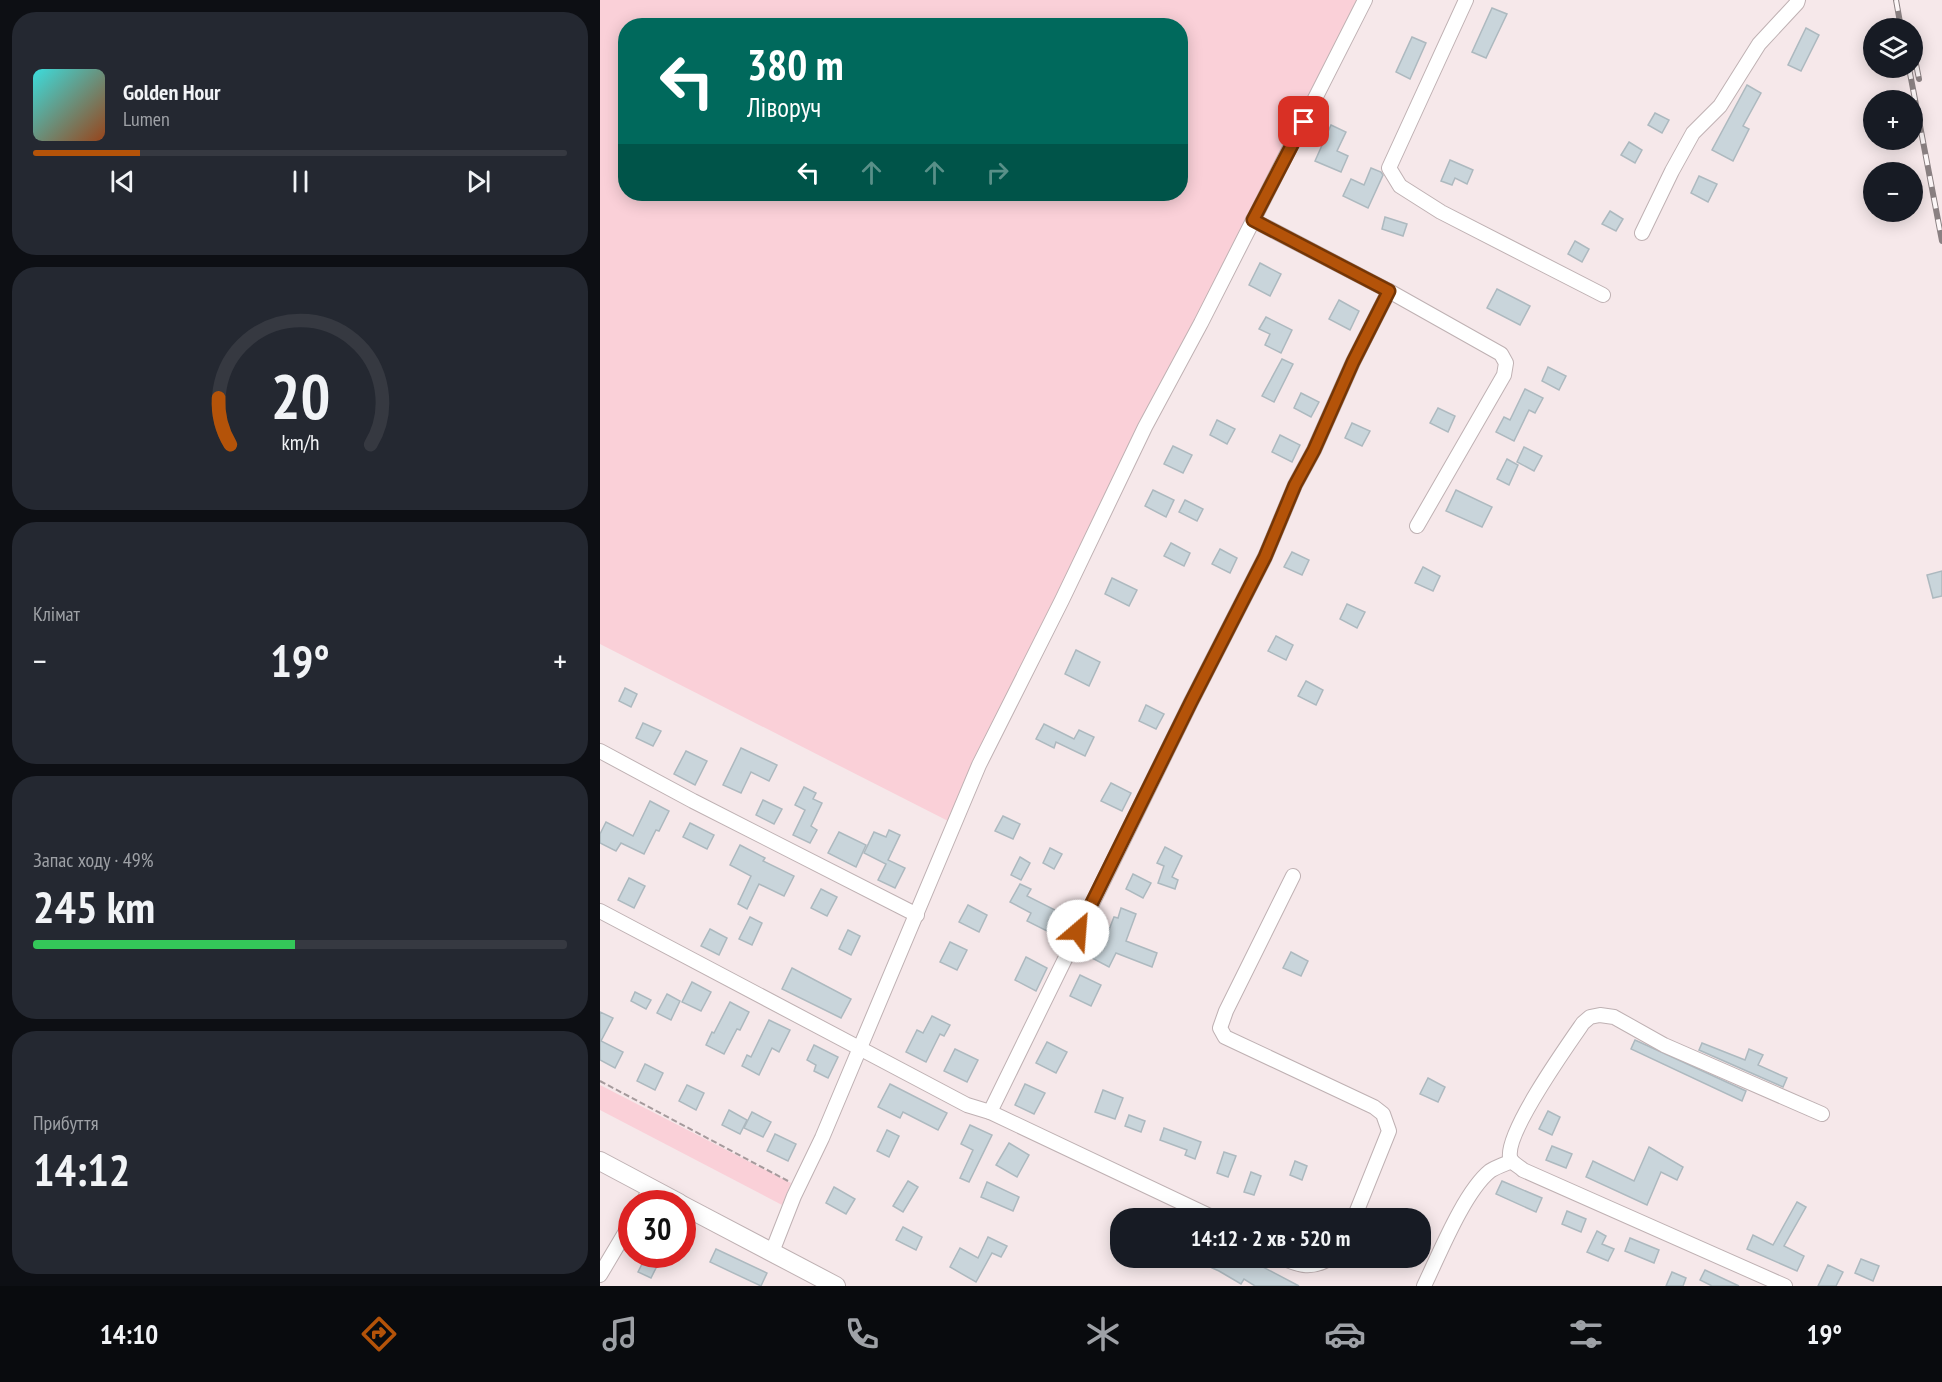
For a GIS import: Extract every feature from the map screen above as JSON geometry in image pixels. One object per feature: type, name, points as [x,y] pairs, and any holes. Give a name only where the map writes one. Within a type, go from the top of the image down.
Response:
[{"type":"street","points":[[772,1252],[979,765],[1145,427],[1365,0]]},
{"type":"street","points":[[1467,0],[1389,168],[1400,186],[1441,212],[1603,295]]},
{"type":"street","points":[[1642,233],[1693,134],[1720,106],[1759,44],[1798,0]]},
{"type":"street","points":[[1253,220],[1389,291],[1501,354],[1506,363],[1504,375],[1417,526]]},
{"type":"street","points":[[990,1112],[1191,702],[1265,557],[1295,485],[1314,450],[1353,362],[1389,291]]},
{"type":"street","points":[[600,751],[916,915]]},
{"type":"street","points":[[1293,876],[1226,1011],[1220,1028],[1225,1037],[1374,1107],[1383,1114],[1389,1131],[1358,1208]]},
{"type":"street","points":[[600,911],[967,1105],[990,1112],[1192,1208]]},
{"type":"street","points":[[1785,1286],[1523,1170],[1512,1161],[1510,1156],[1515,1137],[1546,1076],[1583,1023],[1590,1017],[1600,1015],[1614,1017],[1664,1045],[1822,1114]]},
{"type":"street","points":[[600,1161],[638,1190]]},
{"type":"street","points":[[1424,1286],[1465,1203],[1477,1185],[1492,1170],[1512,1161]]},
{"type":"street","points":[[696,1212],[836,1286]]},
{"type":"street","points":[[600,1275],[618,1245]]},
{"type":"path","points":[[600,1081],[799,1186]]},
{"type":"shaded area","points":[[600,0],[1365,0],[954,824],[600,644]]},
{"type":"shaded area","points":[[600,1085],[791,1183],[782,1205],[600,1110]]},
{"type":"building","points":[[1492,8],[1507,14],[1486,58],[1472,52]]},
{"type":"building","points":[[1806,28],[1819,35],[1801,71],[1788,65]]},
{"type":"building","points":[[1412,37],[1426,43],[1410,79],[1396,72]]},
{"type":"building","points":[[1747,85],[1761,93],[1743,126],[1749,129],[1733,161],[1712,150]]},
{"type":"building","points":[[1655,113],[1669,120],[1662,133],[1648,125]]},
{"type":"building","points":[[1331,125],[1346,132],[1337,151],[1348,156],[1341,172],[1315,161]]},
{"type":"building","points":[[1629,142],[1642,150],[1635,163],[1621,155]]},
{"type":"building","points":[[1450,160],[1473,170],[1467,184],[1455,178],[1452,185],[1441,181]]},
{"type":"building","points":[[1371,168],[1383,175],[1368,208],[1343,196],[1351,179],[1364,185]]},
{"type":"building","points":[[1699,176],[1717,184],[1708,202],[1691,193]]},
{"type":"building","points":[[1610,211],[1623,219],[1616,231],[1602,224]]},
{"type":"building","points":[[1385,217],[1407,224],[1403,236],[1382,229]]},
{"type":"building","points":[[1575,241],[1589,249],[1582,262],[1568,254]]},
{"type":"building","points":[[1260,263],[1281,274],[1270,296],[1249,285]]},
{"type":"building","points":[[1497,289],[1530,306],[1520,325],[1487,308]]},
{"type":"building","points":[[1339,300],[1359,311],[1350,330],[1329,319]]},
{"type":"building","points":[[1266,317],[1292,330],[1281,353],[1265,345],[1270,334],[1259,329]]},
{"type":"building","points":[[1282,359],[1293,364],[1274,402],[1262,396]]},
{"type":"building","points":[[1548,367],[1566,376],[1559,390],[1542,381]]},
{"type":"building","points":[[1525,389],[1543,398],[1535,413],[1529,410],[1514,441],[1496,432],[1504,417],[1510,420]]},
{"type":"building","points":[[1301,393],[1319,402],[1311,417],[1294,408]]},
{"type":"building","points":[[1438,408],[1455,416],[1448,432],[1430,423]]},
{"type":"building","points":[[1217,420],[1235,429],[1227,444],[1210,435]]},
{"type":"building","points":[[1352,423],[1370,431],[1362,446],[1345,438]]},
{"type":"building","points":[[1280,435],[1300,445],[1292,462],[1272,452]]},
{"type":"building","points":[[1173,446],[1192,455],[1183,473],[1164,464]]},
{"type":"building","points":[[1524,447],[1542,456],[1534,471],[1517,462]]},
{"type":"building","points":[[1507,459],[1518,465],[1509,485],[1497,479]]},
{"type":"building","points":[[1153,490],[1174,500],[1166,517],[1145,506]]},
{"type":"building","points":[[1456,490],[1492,507],[1482,527],[1446,511]]},
{"type":"building","points":[[1185,500],[1203,509],[1197,521],[1179,512]]},
{"type":"building","points":[[1171,543],[1190,553],[1184,566],[1164,556]]},
{"type":"building","points":[[1220,549],[1237,558],[1230,573],[1212,564]]},
{"type":"building","points":[[1292,552],[1309,560],[1302,575],[1284,567]]},
{"type":"building","points":[[1423,567],[1440,576],[1433,591],[1415,583]]},
{"type":"building","points":[[1942,571],[1942,596],[1933,598],[1927,575]]},
{"type":"building","points":[[1112,578],[1137,590],[1129,606],[1105,594]]},
{"type":"building","points":[[1347,604],[1365,612],[1357,628],[1340,619]]},
{"type":"building","points":[[1276,636],[1293,645],[1286,660],[1268,651]]},
{"type":"building","points":[[1076,650],[1100,662],[1089,686],[1065,674]]},
{"type":"building","points":[[1306,681],[1323,690],[1316,705],[1298,696]]},
{"type":"building","points":[[625,688],[637,694],[631,707],[619,701]]},
{"type":"building","points":[[1146,705],[1164,714],[1156,729],[1139,721]]},
{"type":"building","points":[[643,723],[661,731],[653,746],[636,738]]},
{"type":"building","points":[[1044,724],[1074,739],[1079,730],[1094,737],[1085,756],[1056,742],[1054,748],[1036,739]]},
{"type":"building","points":[[741,748],[777,765],[769,781],[751,772],[741,793],[723,785]]},
{"type":"building","points":[[686,751],[707,761],[695,785],[674,774]]},
{"type":"building","points":[[1111,783],[1131,793],[1122,811],[1101,801]]},
{"type":"building","points":[[804,787],[816,793],[813,799],[822,803],[811,826],[817,830],[810,843],[793,835],[805,810],[795,805]]},
{"type":"building","points":[[763,800],[782,809],[774,824],[756,815]]},
{"type":"building","points":[[650,801],[669,811],[644,854],[621,843],[616,851],[600,843],[600,834],[606,822],[633,836]]},
{"type":"building","points":[[1003,816],[1020,824],[1013,839],[995,831]]},
{"type":"building","points":[[690,823],[714,835],[707,849],[683,837]]},
{"type":"building","points":[[889,830],[900,835],[888,860],[905,868],[895,888],[878,880],[886,864],[864,853],[874,832],[886,837]]},
{"type":"building","points":[[839,832],[866,845],[856,867],[828,853]]},
{"type":"building","points":[[740,845],[765,858],[763,861],[794,876],[784,896],[759,884],[747,909],[738,904],[751,876],[730,865]]},
{"type":"building","points":[[1165,847],[1182,856],[1172,877],[1178,880],[1175,889],[1158,883],[1164,866],[1157,863]]},
{"type":"building","points":[[1050,848],[1062,854],[1054,869],[1043,863]]},
{"type":"building","points":[[1020,857],[1030,863],[1021,880],[1011,875]]},
{"type":"building","points":[[1133,874],[1151,883],[1143,898],[1126,889]]},
{"type":"building","points":[[629,878],[645,886],[634,908],[618,900]]},
{"type":"building","points":[[1020,884],[1031,889],[1027,896],[1061,913],[1051,933],[1027,921],[1031,913],[1010,902]]},
{"type":"building","points":[[821,889],[837,897],[827,916],[811,908]]},
{"type":"building","points":[[968,905],[987,915],[979,932],[959,922]]},
{"type":"building","points":[[1121,908],[1136,914],[1126,941],[1157,953],[1152,967],[1116,953],[1109,967],[1090,957],[1100,938],[1105,940],[1114,917],[1118,918]]},
{"type":"building","points":[[750,917],[762,923],[752,945],[739,939]]},
{"type":"building","points":[[710,929],[727,938],[719,955],[701,946]]},
{"type":"building","points":[[848,930],[860,936],[851,955],[839,949]]},
{"type":"building","points":[[950,942],[967,950],[957,970],[940,962]]},
{"type":"building","points":[[1291,952],[1308,961],[1301,976],[1283,968]]},
{"type":"building","points":[[1026,957],[1047,968],[1036,991],[1015,980]]},
{"type":"building","points":[[792,968],[851,999],[841,1018],[782,989]]},
{"type":"building","points":[[1080,975],[1101,985],[1091,1006],[1070,996]]},
{"type":"building","points":[[692,982],[711,992],[701,1011],[682,1002]]},
{"type":"building","points":[[635,992],[651,1000],[646,1009],[631,1001]]},
{"type":"building","points":[[667,994],[680,1001],[671,1020],[657,1013]]},
{"type":"building","points":[[730,1002],[749,1012],[724,1054],[706,1045]]},
{"type":"building","points":[[600,1012],[613,1018],[601,1041],[623,1052],[615,1068],[600,1060]]},
{"type":"building","points":[[932,1016],[950,1025],[944,1036],[940,1034],[926,1062],[906,1052],[917,1030],[923,1033]]},
{"type":"building","points":[[769,1020],[790,1030],[779,1052],[772,1048],[759,1075],[742,1066],[747,1055],[751,1057]]},
{"type":"building","points":[[1635,1040],[1746,1091],[1742,1101],[1631,1049]]},
{"type":"building","points":[[1047,1042],[1067,1052],[1056,1073],[1036,1063]]},
{"type":"building","points":[[1702,1043],[1745,1060],[1749,1049],[1763,1055],[1758,1065],[1787,1078],[1783,1087],[1699,1050]]},
{"type":"building","points":[[814,1045],[838,1057],[828,1078],[814,1071],[816,1065],[807,1060]]},
{"type":"building","points":[[955,1049],[978,1060],[967,1082],[944,1071]]},
{"type":"building","points":[[645,1064],[663,1073],[655,1090],[637,1081]]},
{"type":"building","points":[[1428,1078],[1445,1087],[1438,1102],[1420,1094]]},
{"type":"building","points":[[890,1084],[947,1113],[938,1130],[903,1112],[900,1118],[878,1107]]},
{"type":"building","points":[[1025,1084],[1045,1093],[1034,1114],[1015,1105]]},
{"type":"building","points":[[687,1085],[704,1093],[696,1110],[679,1101]]},
{"type":"building","points":[[1103,1090],[1123,1098],[1115,1119],[1095,1112]]},
{"type":"building","points":[[729,1110],[747,1120],[740,1134],[722,1125]]},
{"type":"building","points":[[1548,1111],[1560,1117],[1552,1135],[1539,1129]]},
{"type":"building","points":[[752,1112],[771,1122],[763,1137],[744,1128]]},
{"type":"building","points":[[1129,1115],[1145,1121],[1141,1132],[1125,1126]]},
{"type":"building","points":[[970,1125],[992,1135],[969,1182],[960,1178],[973,1150],[961,1144]]},
{"type":"building","points":[[1164,1128],[1201,1142],[1195,1159],[1185,1155],[1187,1150],[1160,1140]]},
{"type":"building","points":[[887,1130],[899,1136],[889,1157],[877,1151]]},
{"type":"building","points":[[775,1134],[796,1144],[788,1161],[767,1151]]},
{"type":"building","points":[[1009,1143],[1029,1155],[1017,1177],[996,1165]]},
{"type":"building","points":[[1552,1146],[1572,1154],[1566,1168],[1546,1160]]},
{"type":"building","points":[[1649,1147],[1683,1167],[1677,1180],[1661,1172],[1647,1205],[1586,1177],[1593,1161],[1634,1181]]},
{"type":"building","points":[[1224,1152],[1236,1156],[1228,1177],[1217,1173]]},
{"type":"building","points":[[1295,1161],[1307,1166],[1302,1180],[1290,1175]]},
{"type":"building","points":[[1251,1172],[1261,1176],[1254,1195],[1244,1192]]},
{"type":"building","points":[[908,1181],[918,1187],[903,1212],[893,1206]]},
{"type":"building","points":[[1502,1181],[1542,1198],[1536,1212],[1496,1194]]},
{"type":"building","points":[[987,1182],[1019,1197],[1013,1211],[981,1197]]},
{"type":"building","points":[[834,1187],[855,1199],[846,1214],[826,1203]]},
{"type":"building","points":[[1797,1202],[1806,1207],[1784,1246],[1804,1256],[1797,1271],[1747,1249],[1753,1235],[1773,1245]]},
{"type":"building","points":[[1567,1211],[1586,1219],[1581,1232],[1562,1224]]},
{"type":"building","points":[[903,1227],[922,1237],[916,1250],[896,1240]]},
{"type":"building","points":[[1597,1231],[1606,1236],[1602,1244],[1614,1249],[1608,1261],[1587,1252]]},
{"type":"building","points":[[988,1237],[1007,1246],[1001,1257],[992,1253],[976,1282],[950,1267],[960,1248],[978,1258]]},
{"type":"building","points":[[1630,1238],[1659,1250],[1654,1263],[1625,1251]]},
{"type":"building","points":[[716,1249],[767,1273],[761,1286],[710,1262]]},
{"type":"building","points":[[1861,1259],[1879,1266],[1873,1281],[1855,1273]]},
{"type":"building","points":[[1828,1265],[1843,1272],[1836,1286],[1818,1286]]},
{"type":"building","points":[[640,1268],[656,1268],[651,1278],[638,1272]]},
{"type":"building","points":[[1212,1268],[1265,1268],[1299,1286],[1255,1286],[1244,1279],[1241,1284]]},
{"type":"building","points":[[1705,1270],[1739,1286],[1712,1286],[1700,1280]]},
{"type":"building","points":[[1672,1272],[1686,1278],[1683,1286],[1666,1286]]},
{"type":"railway","points":[[1896,0],[1899,18]]},
{"type":"railway","points":[[1911,78],[1942,241]]},
{"type":"route","points":[[1078,931],[1265,557],[1295,485],[1314,450],[1353,362],[1389,291],[1253,220],[1304,122]]}]
